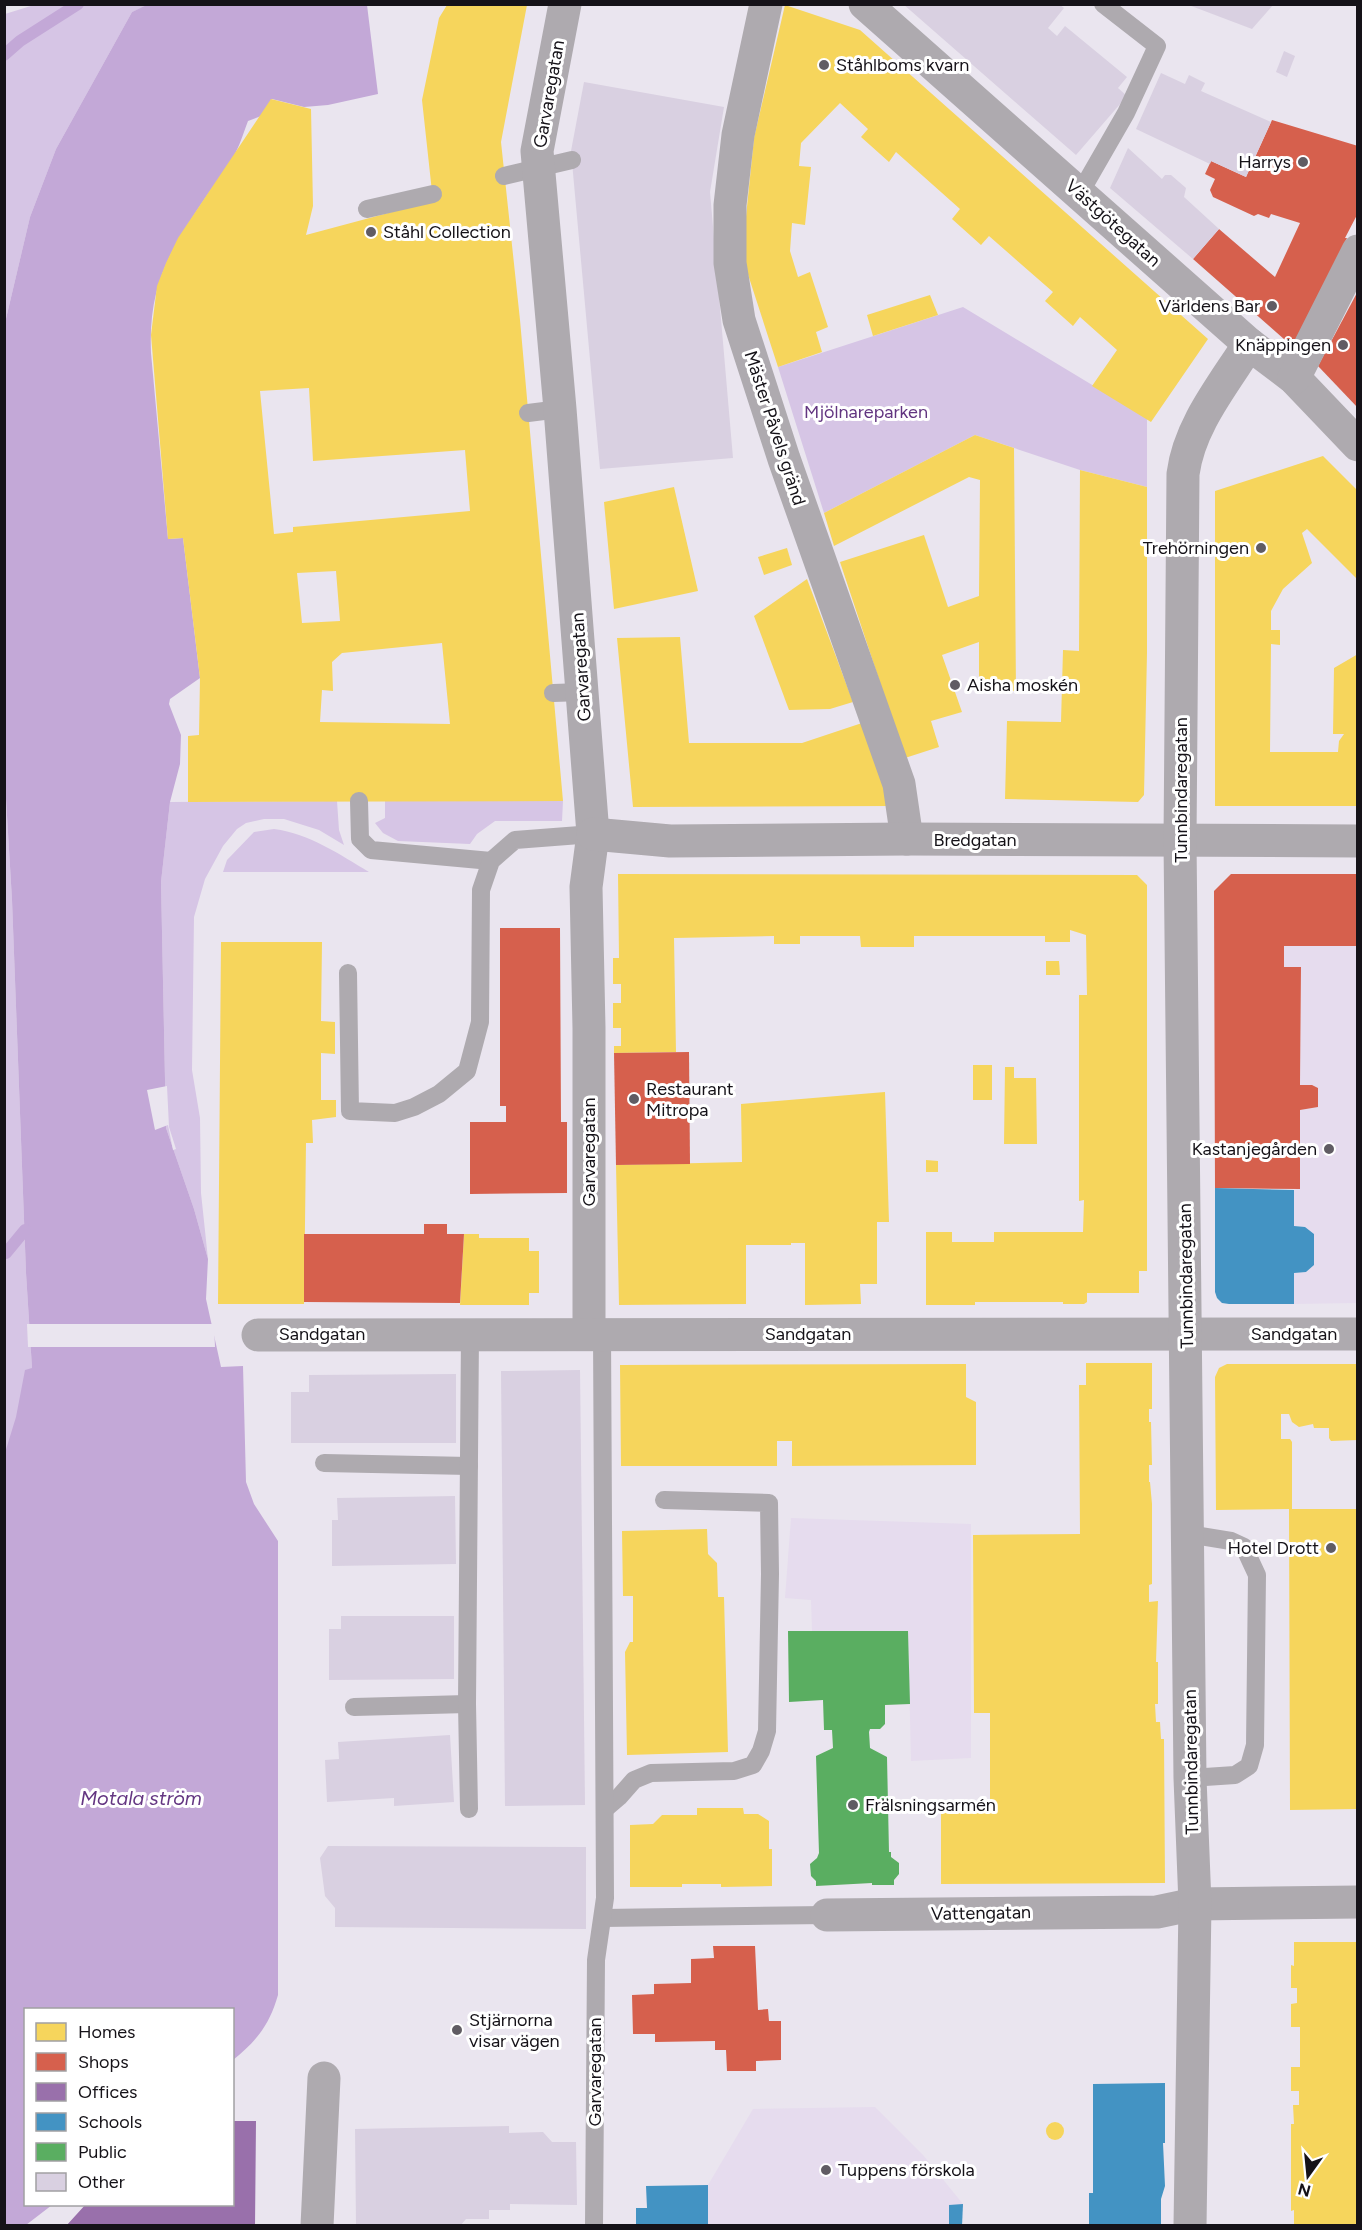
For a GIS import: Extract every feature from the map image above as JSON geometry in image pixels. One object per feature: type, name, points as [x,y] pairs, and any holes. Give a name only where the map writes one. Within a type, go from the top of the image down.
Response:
[{"type":"street","name":"Garvaregatan","points":[[565,4],[537,151],[560,409],[568,693],[593,834],[586,887],[595,1333]]},
{"type":"street","name":"Mäster Påvels gränd","points":[[766,4],[738,135],[730,205],[730,263],[739,320],[784,459],[899,784],[907,839]]},
{"type":"street","name":"Västgötegatan","points":[[865,4],[1249,344],[1294,378],[1358,445]]},
{"type":"street","points":[[1294,378],[1358,251]]},
{"type":"street","name":"Tunnbindaregatan","points":[[1190,2226],[1195,1904],[1190,1778],[1180,841],[1182,518],[1186,455],[1203,416],[1249,344]]},
{"type":"street","name":"Bredgatan","points":[[593,834],[670,841],[907,839],[1358,841]]},
{"type":"street","name":"Sandgatan","points":[[258,1335],[1358,1334]]},
{"type":"street","name":"Vattengatan","points":[[827,1915],[1157,1912],[1195,1904],[1358,1902]]},
{"type":"street","points":[[317,2226],[324,2078]]},
{"type":"lane","points":[[1080,193],[1125,113],[1158,46],[1104,4]]},
{"type":"lane","points":[[504,176],[572,160]]},
{"type":"lane","points":[[367,209],[432,194]]},
{"type":"lane","points":[[528,413],[560,409]]},
{"type":"lane","points":[[359,801],[360,839],[371,850],[491,861]]},
{"type":"lane","points":[[348,973],[350,1111],[395,1113],[414,1107],[439,1094],[467,1071],[480,1022],[482,890],[491,861],[515,840],[593,834]]},
{"type":"lane","name":"Garvaregatan","points":[[594,2226],[596,1960],[605,1898],[595,1333]]},
{"type":"lane","points":[[469,1809],[467,1704],[470,1334]]},
{"type":"lane","points":[[324,1463],[469,1466]]},
{"type":"lane","points":[[605,1809],[634,1780],[651,1773],[734,1771],[753,1765],[761,1751],[767,1731],[770,1503],[664,1500]]},
{"type":"lane","points":[[1188,1534],[1231,1540],[1244,1547],[1257,1575],[1255,1745],[1249,1766],[1235,1775],[1190,1778]]},
{"type":"lane","points":[[354,1707],[467,1704]]},
{"type":"lane","name":"Vattengatan","points":[[603,1918],[827,1915]]},
{"type":"shaded area","name":"Kastanjegården","points":[[1284,946],[1357,946],[1357,1303],[1294,1304],[1294,1273],[1306,1272],[1314,1265],[1314,1234],[1305,1227],[1294,1226],[1294,1190],[1300,1189],[1300,1110],[1318,1107],[1318,1088],[1312,1085],[1300,1085],[1301,968],[1284,967]]},
{"type":"shaded area","points":[[791,1518],[971,1524],[971,1758],[911,1761],[908,1632],[812,1631],[811,1600],[785,1598]]},
{"type":"shaded area","name":"Tuppens förskola","points":[[875,2107],[923,2155],[963,2204],[949,2225],[708,2225],[708,2185],[753,2109]]},
{"type":"green space","points":[[34,5],[149,5],[132,12],[56,149],[30,217],[5,323],[5,14]]},
{"type":"green space","name":"Mjölnareparken","points":[[963,307],[1147,418],[1147,487],[1080,470],[975,435],[824,513],[778,367]]},
{"type":"green space","points":[[4,765],[32,1368],[5,1456]]},
{"type":"green space","points":[[337,801],[339,830],[344,845],[319,830],[284,819],[264,819],[246,823],[237,829],[223,846],[205,879],[194,917],[192,1070],[200,1118],[201,1193],[208,1259],[194,1209],[166,1128],[161,882],[170,802]]},
{"type":"green space","points":[[385,801],[563,801],[562,821],[495,821],[477,834],[470,844],[398,841],[383,833],[375,823],[385,818]]},
{"type":"green space","points":[[274,829],[312,840],[369,872],[223,872],[227,860],[254,832]]},
{"type":"water","name":"Motala ström","points":[[149,4],[367,5],[378,94],[328,105],[304,107],[272,99],[261,116],[248,121],[234,157],[196,211],[165,266],[158,285],[151,328],[151,353],[168,539],[183,538],[200,678],[170,699],[169,704],[181,735],[180,764],[170,802],[161,882],[166,1128],[194,1209],[208,1259],[206,1299],[221,1367],[243,1366],[246,1482],[254,1504],[278,1541],[278,1995],[271,2015],[261,2032],[234,2059],[234,2008],[24,2008],[24,2206],[51,2206],[26,2225],[5,2226],[4,1456],[16,1417],[25,1370],[32,1368],[4,765],[5,323],[30,217],[56,149],[132,12]]},
{"type":"pier","points":[[1321,4],[1343,5],[1357,18],[1358,39]]},
{"type":"pier","points":[[167,1086],[169,1127],[176,1149],[173,1150],[168,1125],[155,1130],[147,1090]]},
{"type":"pier","points":[[27,1324],[214,1324],[215,1347],[28,1347]]},
{"type":"building: Homes","points":[[447,5],[527,5],[501,142],[520,320],[563,801],[188,802],[188,736],[199,735],[200,678],[183,538],[168,539],[151,335],[157,286],[178,238],[271,99],[311,109],[313,206],[306,235],[433,201],[422,100],[439,18]],"holes":[[[309,388],[313,461],[465,450],[470,511],[293,527],[293,532],[274,534],[260,391]],[[336,571],[340,621],[302,623],[297,573]],[[442,643],[450,724],[320,722],[322,690],[333,691],[332,662],[342,653]]]},
{"type":"building: Homes","points":[[785,5],[860,30],[1208,339],[1151,422],[1092,386],[1117,350],[1080,317],[1073,326],[1045,301],[1053,292],[989,236],[981,245],[952,219],[960,209],[896,152],[889,162],[861,137],[868,129],[840,103],[801,143],[799,166],[811,167],[805,225],[792,223],[790,251],[798,277],[810,272],[828,327],[816,332],[822,352],[778,367],[742,256],[754,138]]},
{"type":"building: Homes","points":[[930,295],[938,315],[873,336],[867,315]]},
{"type":"building: Homes","points":[[975,435],[1014,448],[1016,692],[979,677],[979,642],[942,655],[962,712],[931,721],[939,747],[905,758],[840,562],[924,535],[948,607],[979,596],[980,480],[969,477],[834,546],[824,513]]},
{"type":"building: Homes","points":[[1323,456],[1358,491],[1358,580],[1307,529],[1302,533],[1312,563],[1283,589],[1271,611],[1271,630],[1280,630],[1280,645],[1271,644],[1270,752],[1338,752],[1339,741],[1344,734],[1333,734],[1334,668],[1358,654],[1358,806],[1215,806],[1215,491]]},
{"type":"building: Homes","points":[[1080,470],[1147,487],[1144,795],[1138,802],[1005,799],[1007,721],[1061,722],[1063,650],[1079,651]]},
{"type":"building: Homes","points":[[674,487],[698,591],[614,609],[604,502]]},
{"type":"building: Homes","points":[[787,548],[792,565],[764,575],[758,557]]},
{"type":"building: Homes","points":[[807,579],[853,702],[830,709],[789,710],[754,616]]},
{"type":"building: Homes","points":[[680,637],[689,743],[802,743],[862,723],[892,806],[633,807],[617,638]]},
{"type":"building: Homes","points":[[618,874],[1137,875],[1147,885],[1147,1271],[1139,1271],[1139,1293],[1087,1293],[1087,1302],[1084,1304],[975,1302],[975,1305],[926,1305],[926,1232],[952,1232],[952,1242],[994,1242],[994,1232],[1083,1232],[1084,1200],[1079,1201],[1079,995],[1087,995],[1086,935],[1070,930],[1070,942],[1045,942],[1045,936],[914,936],[914,947],[861,947],[860,936],[800,936],[800,944],[774,944],[774,936],[674,938],[676,1052],[614,1053],[614,1046],[621,1046],[621,1028],[613,1028],[613,1003],[621,1003],[621,984],[613,984],[613,958],[619,958]]},
{"type":"building: Homes","points":[[221,942],[322,942],[321,1021],[335,1022],[335,1054],[321,1053],[321,1100],[336,1100],[336,1117],[312,1120],[313,1143],[306,1143],[304,1304],[218,1304]]},
{"type":"building: Homes","points":[[1046,961],[1059,961],[1060,975],[1046,975]]},
{"type":"building: Homes","points":[[973,1065],[992,1065],[992,1100],[973,1100]]},
{"type":"building: Homes","points":[[1005,1067],[1014,1067],[1014,1078],[1036,1078],[1037,1144],[1004,1144]]},
{"type":"building: Homes","points":[[885,1092],[889,1222],[877,1222],[877,1284],[860,1284],[861,1304],[805,1305],[805,1243],[791,1243],[791,1245],[746,1245],[746,1304],[619,1305],[616,1165],[742,1162],[741,1104]]},
{"type":"building: Homes","points":[[926,1160],[938,1161],[938,1172],[926,1172]]},
{"type":"building: Homes","points":[[464,1234],[479,1234],[479,1238],[529,1238],[529,1251],[539,1251],[539,1293],[529,1293],[529,1305],[460,1305]]},
{"type":"building: Homes","points":[[1086,1363],[1152,1363],[1152,1409],[1149,1409],[1149,1422],[1151,1422],[1152,1465],[1149,1465],[1149,1482],[1152,1504],[1152,1584],[1149,1585],[1149,1602],[1158,1601],[1156,1662],[1158,1662],[1158,1704],[1155,1704],[1156,1722],[1160,1722],[1161,1739],[1164,1739],[1165,1883],[941,1884],[941,1810],[990,1809],[990,1713],[974,1713],[973,1535],[1080,1534],[1079,1385],[1086,1385]]},
{"type":"building: Homes","points":[[966,1364],[966,1397],[976,1402],[976,1465],[792,1466],[792,1441],[777,1441],[777,1466],[621,1466],[620,1365]]},
{"type":"building: Homes","points":[[1227,1364],[1358,1364],[1358,1440],[1331,1441],[1329,1428],[1314,1428],[1313,1424],[1299,1427],[1292,1422],[1289,1414],[1281,1414],[1281,1439],[1290,1439],[1292,1442],[1292,1509],[1358,1509],[1358,1809],[1290,1810],[1289,1509],[1216,1510],[1215,1377],[1219,1368]]},
{"type":"building: Homes","points":[[707,1529],[708,1554],[717,1563],[718,1597],[724,1597],[728,1752],[627,1755],[625,1652],[630,1642],[633,1642],[633,1596],[623,1596],[622,1531]]},
{"type":"building: Homes","points":[[697,1808],[743,1808],[744,1814],[758,1814],[769,1821],[772,1886],[721,1887],[721,1884],[682,1884],[682,1887],[630,1887],[630,1825],[653,1824],[662,1815],[697,1815]]},
{"type":"building: Homes","points":[[1294,1942],[1358,1942],[1358,2226],[1294,2226],[1294,2210],[1291,2211],[1291,2124],[1294,2124],[1293,2105],[1299,2105],[1299,2091],[1291,2091],[1291,2067],[1300,2067],[1300,2027],[1291,2027],[1291,2004],[1297,2003],[1297,1988],[1291,1988]]},
{"type":"building: Homes","points":[[1051,2122],[1059,2122],[1064,2127],[1062,2138],[1051,2140],[1046,2135],[1046,2127]]},
{"type":"building: Shops","points":[[1272,120],[1358,146],[1358,213],[1293,347],[1193,259],[1219,229],[1275,277],[1300,223],[1271,214],[1269,218],[1258,214],[1254,216],[1213,197],[1210,190],[1215,179],[1205,174],[1211,161],[1246,177]]},
{"type":"building: Shops","name":"Knäppingen","points":[[1358,291],[1358,408],[1318,366]]},
{"type":"building: Shops","points":[[1231,874],[1358,874],[1358,946],[1284,946],[1284,967],[1301,967],[1300,1085],[1312,1085],[1318,1088],[1318,1107],[1300,1110],[1300,1189],[1215,1188],[1214,891]]},
{"type":"building: Shops","points":[[500,928],[560,928],[561,1122],[567,1122],[567,1193],[470,1194],[470,1122],[506,1122],[506,1106],[500,1106]]},
{"type":"building: Shops","points":[[689,1052],[690,1164],[616,1165],[614,1053]]},
{"type":"building: Shops","points":[[424,1224],[447,1224],[447,1234],[464,1234],[460,1303],[304,1302],[304,1234],[424,1234]]},
{"type":"building: Shops","points":[[713,1946],[755,1946],[758,2010],[768,2009],[769,2021],[781,2021],[781,2060],[756,2061],[756,2071],[727,2071],[726,2050],[715,2050],[715,2041],[655,2042],[655,2034],[633,2034],[632,1995],[654,1994],[654,1984],[691,1983],[691,1959],[714,1958]]},
{"type":"building: Offices","points":[[234,2121],[256,2121],[255,2226],[66,2226],[84,2206],[234,2206]]},
{"type":"building: Schools","points":[[1215,1188],[1294,1190],[1294,1226],[1305,1227],[1314,1234],[1314,1265],[1306,1272],[1294,1273],[1294,1304],[1229,1304],[1222,1303],[1217,1298],[1215,1292]]},
{"type":"building: Schools","points":[[1165,2083],[1165,2143],[1163,2143],[1165,2186],[1161,2199],[1161,2226],[1089,2226],[1089,2193],[1093,2193],[1093,2084]]},
{"type":"building: Schools","points":[[708,2185],[708,2226],[636,2226],[636,2208],[647,2208],[646,2186]]},
{"type":"building: Schools","points":[[963,2204],[962,2226],[949,2226],[949,2205]]},
{"type":"building: Public","name":"Frälsningsarmén","points":[[788,1631],[908,1631],[910,1704],[885,1705],[885,1724],[880,1729],[870,1729],[869,1732],[870,1748],[887,1757],[889,1852],[891,1852],[891,1857],[899,1863],[899,1874],[894,1880],[894,1885],[872,1885],[872,1883],[816,1886],[816,1881],[811,1876],[810,1864],[819,1853],[816,1756],[833,1748],[832,1730],[824,1730],[823,1700],[789,1702]]},
{"type":"building: Other","points":[[903,4],[1059,4],[1064,8],[1048,28],[1057,36],[1065,26],[1127,77],[1118,88],[1127,96],[1076,155]]},
{"type":"building: Other","points":[[1186,4],[1274,4],[1252,29]]},
{"type":"building: Other","points":[[1284,51],[1295,56],[1287,77],[1276,72]]},
{"type":"building: Other","points":[[1161,73],[1185,84],[1189,75],[1205,83],[1201,91],[1271,122],[1246,177],[1211,161],[1210,164],[1136,129]]},
{"type":"building: Other","points":[[584,82],[724,107],[710,192],[733,458],[600,469],[571,151]]},
{"type":"building: Other","points":[[1128,148],[1162,179],[1165,175],[1171,175],[1186,188],[1184,197],[1219,229],[1193,259],[1110,188]]},
{"type":"building: Other","points":[[580,1370],[585,1805],[505,1806],[501,1371]]},
{"type":"building: Other","points":[[456,1374],[456,1443],[291,1443],[291,1392],[309,1392],[309,1375]]},
{"type":"building: Other","points":[[455,1496],[456,1564],[332,1566],[332,1520],[338,1520],[337,1498]]},
{"type":"building: Other","points":[[341,1616],[454,1616],[454,1679],[329,1680],[329,1629],[341,1629]]},
{"type":"building: Other","points":[[450,1735],[454,1802],[394,1806],[394,1798],[327,1802],[325,1760],[339,1759],[338,1742]]},
{"type":"building: Other","points":[[328,1846],[586,1847],[586,1929],[335,1927],[335,1908],[325,1896],[320,1858]]},
{"type":"building: Other","points":[[509,2126],[509,2133],[543,2132],[552,2142],[576,2142],[577,2205],[510,2204],[510,2210],[489,2210],[489,2219],[466,2219],[460,2226],[356,2226],[355,2129]]},
{"type":"waterway","points":[[4,55],[20,41],[78,4]]},
{"type":"waterway","points":[[4,1251],[6,1253],[25,1230]]},
{"type":"place","name":"Ståhlboms kvarn","points":[[824,65]]},
{"type":"place","name":"Harrys","points":[[1303,162]]},
{"type":"place","name":"Ståhl Collection","points":[[371,232]]},
{"type":"place","name":"Världens Bar","points":[[1272,306]]},
{"type":"place","name":"Knäppingen","points":[[1343,345]]},
{"type":"place","name":"Trehörningen","points":[[1261,548]]},
{"type":"place","name":"Aisha moskén","points":[[955,685]]},
{"type":"place","name":"Restaurant Mitropa","points":[[634,1099]]},
{"type":"place","name":"Kastanjegården","points":[[1329,1149]]},
{"type":"place","name":"Hotel Drott","points":[[1331,1548]]},
{"type":"place","name":"Frälsningsarmén","points":[[853,1805]]},
{"type":"place","name":"Stjärnorna visar vägen","points":[[457,2030]]},
{"type":"place","name":"Tuppens förskola","points":[[826,2170]]}]
